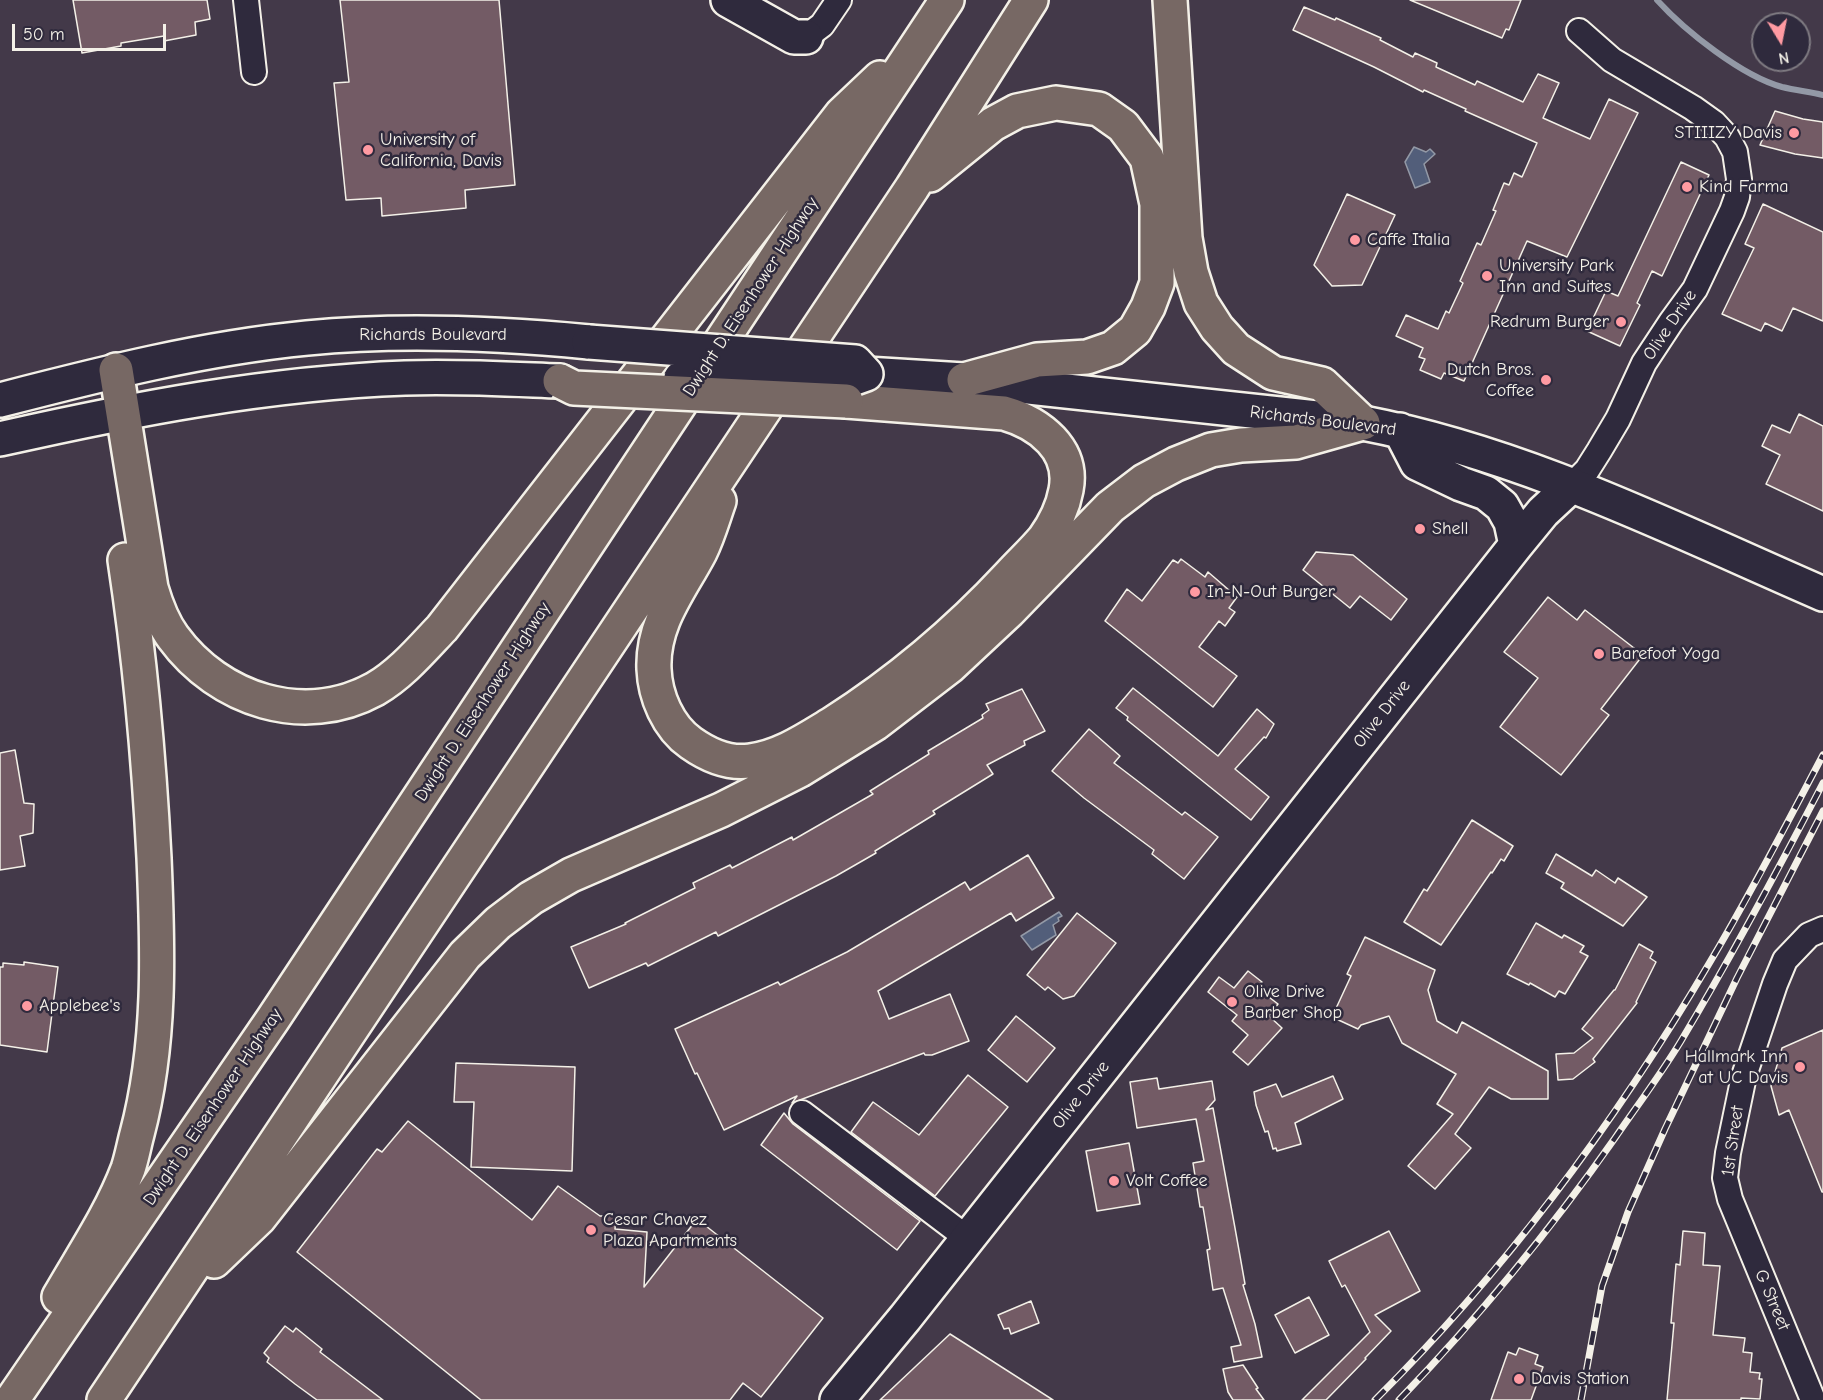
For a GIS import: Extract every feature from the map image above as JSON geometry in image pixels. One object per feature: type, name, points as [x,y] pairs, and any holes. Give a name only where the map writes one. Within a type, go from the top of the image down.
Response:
[{"type":"highway","name":"Dwight D. Eisenhower Highway","points":[[12,1400],[273,1019],[946,0]]},
{"type":"highway","points":[[104,1400],[912,188],[1031,0]]},
{"type":"highway","points":[[1170,0],[1185,238],[1191,272],[1201,303],[1217,328],[1236,349],[1273,373],[1322,384],[1363,423]]},
{"type":"highway","points":[[106,373],[151,588],[158,612],[172,636],[186,653],[213,678],[244,696],[280,705],[318,706],[353,699],[376,688],[405,667],[442,628],[842,114],[921,39]]},
{"type":"highway","points":[[912,188],[993,124],[1017,111],[1056,103],[1099,109],[1123,126],[1147,158],[1157,204],[1157,283],[1148,307],[1135,330],[1113,348],[1087,357],[1037,360],[964,380]]},
{"type":"highway","points":[[560,381],[574,388],[846,401],[1004,413],[1022,418],[1051,438],[1061,453],[1066,471],[1067,488],[1062,506],[1044,538],[982,605],[942,643],[894,681],[814,735],[777,755],[749,762],[723,759],[700,750],[683,738],[669,721],[659,697],[654,668],[658,631],[669,605],[701,550],[737,451]]},
{"type":"highway","points":[[1,1400],[108,1213],[128,1167],[144,1108],[153,1046],[158,953],[149,770],[113,414]]},
{"type":"highway","points":[[172,1300],[259,1218],[465,955],[498,923],[531,898],[571,875],[721,810],[800,770],[876,723],[949,667],[1009,611],[1110,507],[1144,481],[1176,464],[1211,450],[1241,445],[1296,442],[1363,423]]},
{"type":"main road","points":[[728,0],[794,37],[806,37]]},
{"type":"main road","name":"Richards Boulevard","points":[[0,399],[205,352],[330,337],[444,333],[507,334],[855,362],[866,374]]},
{"type":"main road","name":"Richards Boulevard","points":[[0,439],[113,414],[236,393],[322,383],[406,378],[560,381],[575,377],[852,379],[866,374],[964,380],[1363,423],[1400,430],[1467,448],[1572,485],[1823,594]]},
{"type":"main road","points":[[1400,430],[1418,463],[1461,484],[1486,493],[1502,506],[1511,522],[1516,544]]},
{"type":"main road","name":"Olive Drive","points":[[837,1400],[1516,544],[1543,512],[1572,485]]},
{"type":"street","points":[[246,0],[254,72]]},
{"type":"street","points":[[806,37],[822,25],[839,0]]},
{"type":"street","name":"Olive Drive","points":[[1572,485],[1587,470],[1599,451],[1618,419],[1644,363],[1695,289],[1732,211],[1737,197],[1739,179],[1735,152],[1727,137],[1714,123],[1612,60],[1580,31]]},
{"type":"street","name":"1st Street","points":[[1730,1199],[1725,1178],[1743,1076],[1785,960],[1809,935],[1823,929]]},
{"type":"street","points":[[802,1113],[967,1238]]},
{"type":"street","name":"G Street","points":[[1730,1199],[1813,1400]]},
{"type":"water","points":[[1414,147],[1426,152],[1430,149],[1435,154],[1424,164],[1430,182],[1415,188],[1405,162]]},
{"type":"water","points":[[1059,912],[1062,916],[1053,925],[1056,935],[1032,950],[1021,936]]},
{"type":"building","points":[[73,0],[207,0],[210,19],[195,22],[196,35],[164,41],[164,36],[121,43],[121,46],[82,53]]},
{"type":"building","points":[[340,0],[499,0],[515,185],[465,190],[466,208],[382,216],[381,198],[346,200],[334,83],[349,82]]},
{"type":"building","points":[[1410,0],[1521,0],[1509,30],[1506,29],[1502,38]]},
{"type":"building","points":[[1304,7],[1381,38],[1380,40],[1413,57],[1415,53],[1437,63],[1436,67],[1475,85],[1477,81],[1523,102],[1538,74],[1559,83],[1543,118],[1590,139],[1609,99],[1638,113],[1567,257],[1527,241],[1464,381],[1444,373],[1441,379],[1420,370],[1425,359],[1419,357],[1423,348],[1396,336],[1406,315],[1438,329],[1446,311],[1449,313],[1463,283],[1460,281],[1477,243],[1481,245],[1496,211],[1493,210],[1504,183],[1509,185],[1514,173],[1522,177],[1537,143],[1293,30]]},
{"type":"building","name":"STIIIZY Davis","points":[[1775,111],[1823,122],[1823,158],[1760,145]]},
{"type":"building","points":[[1681,162],[1709,175],[1662,276],[1652,271],[1637,303],[1640,305],[1620,346],[1587,331],[1606,291],[1618,296]]},
{"type":"building","name":"Caffe Italia","points":[[1347,194],[1395,215],[1362,285],[1332,286],[1314,265]]},
{"type":"building","points":[[1763,204],[1823,232],[1823,321],[1793,308],[1782,331],[1765,323],[1761,331],[1722,314],[1754,248],[1745,244]]},
{"type":"building","points":[[1799,414],[1823,426],[1823,511],[1766,484],[1780,455],[1762,446],[1772,425],[1790,433]]},
{"type":"building","points":[[1316,552],[1353,555],[1407,599],[1391,620],[1360,596],[1350,608],[1303,570]]},
{"type":"building","points":[[1181,559],[1205,577],[1208,572],[1237,597],[1229,608],[1235,612],[1225,626],[1219,621],[1199,647],[1237,676],[1213,707],[1105,621],[1127,589],[1142,601],[1173,560],[1178,563]]},
{"type":"building","points":[[1548,597],[1577,620],[1585,610],[1643,655],[1601,709],[1609,715],[1561,775],[1500,727],[1538,678],[1504,652]]},
{"type":"building","points":[[1133,688],[1218,756],[1257,709],[1274,724],[1266,738],[1264,737],[1235,769],[1269,797],[1251,820],[1127,720],[1128,717],[1116,708]]},
{"type":"building","points":[[1022,689],[1045,731],[1024,741],[1025,745],[987,765],[993,774],[933,811],[935,814],[875,851],[876,853],[836,876],[718,936],[716,932],[648,966],[646,963],[589,988],[571,947],[626,924],[695,888],[693,883],[730,865],[732,868],[792,837],[793,840],[873,794],[870,791],[929,754],[928,751],[983,718],[982,715],[989,710],[986,704]]},
{"type":"building","points":[[1089,729],[1120,756],[1114,763],[1182,815],[1185,812],[1218,837],[1184,879],[1152,854],[1154,850],[1052,771]]},
{"type":"building","points":[[15,750],[24,803],[34,804],[33,833],[20,836],[25,866],[0,870],[0,753]]},
{"type":"building","points":[[1472,820],[1513,846],[1504,861],[1501,859],[1491,872],[1441,945],[1404,922],[1424,889],[1427,891]]},
{"type":"building","points":[[1556,854],[1592,876],[1596,870],[1615,883],[1618,878],[1647,897],[1623,926],[1561,888],[1564,883],[1546,873]]},
{"type":"building","points":[[1028,855],[1054,898],[1016,921],[1011,913],[878,991],[889,1019],[950,994],[969,1041],[932,1055],[924,1053],[792,1103],[797,1096],[724,1130],[675,1029],[778,982],[780,985],[847,952],[965,882],[970,890]]},
{"type":"building","points":[[1077,913],[1116,943],[1074,996],[1063,999],[1048,987],[1045,990],[1027,975]]},
{"type":"building","points":[[1536,923],[1562,938],[1564,935],[1584,946],[1580,952],[1588,956],[1565,994],[1559,991],[1555,997],[1530,983],[1529,985],[1507,974]]},
{"type":"building","points":[[1365,937],[1435,970],[1428,990],[1437,1021],[1457,1033],[1462,1022],[1548,1071],[1548,1099],[1511,1099],[1489,1087],[1455,1134],[1471,1148],[1435,1189],[1408,1166],[1453,1114],[1437,1104],[1456,1074],[1402,1043],[1389,1016],[1361,1025],[1358,1029],[1332,1017],[1351,976],[1347,974]]},
{"type":"building","points":[[1639,944],[1653,952],[1650,958],[1656,962],[1637,1003],[1593,1059],[1595,1062],[1573,1079],[1558,1080],[1556,1054],[1574,1053],[1593,1038],[1582,1029],[1615,990]]},
{"type":"building","name":"Applebee's","points":[[24,962],[58,967],[47,1052],[0,1045],[0,967],[3,967],[3,963],[24,965]]},
{"type":"building","points":[[1248,971],[1262,982],[1257,988],[1278,1004],[1269,1016],[1282,1028],[1248,1065],[1233,1052],[1248,1035],[1232,1021],[1237,1015],[1208,992],[1219,977],[1234,988]]},
{"type":"building","points":[[1016,1016],[1055,1048],[1027,1082],[988,1050]]},
{"type":"building","name":"Hallmark Inn at UC Davis","points":[[1823,1030],[1822,1192],[1789,1110],[1779,1115],[1771,1086],[1782,1048]]},
{"type":"building","points":[[456,1063],[575,1067],[572,1171],[471,1167],[474,1102],[454,1102]]},
{"type":"building","points":[[968,1075],[1008,1107],[935,1196],[851,1132],[873,1102],[919,1135]]},
{"type":"building","points":[[1333,1076],[1343,1099],[1295,1123],[1301,1144],[1277,1151],[1276,1148],[1273,1149],[1268,1131],[1265,1132],[1256,1105],[1254,1092],[1276,1084],[1282,1097]]},
{"type":"building","points":[[1157,1078],[1159,1089],[1212,1081],[1215,1100],[1206,1110],[1213,1108],[1245,1284],[1243,1285],[1262,1357],[1234,1362],[1231,1347],[1241,1345],[1223,1288],[1213,1290],[1207,1250],[1210,1249],[1193,1163],[1204,1161],[1196,1119],[1137,1128],[1130,1082]]},
{"type":"building","points":[[784,1113],[793,1124],[920,1221],[897,1250],[761,1145]]},
{"type":"building","points":[[408,1121],[532,1220],[558,1186],[600,1216],[616,1216],[615,1229],[647,1232],[644,1287],[697,1219],[823,1318],[761,1397],[743,1383],[730,1400],[481,1400],[297,1252],[377,1149],[382,1152]]},
{"type":"building","name":"Volt Coffee","points":[[1129,1143],[1140,1204],[1097,1211],[1086,1151]]},
{"type":"building","points":[[1389,1231],[1420,1291],[1375,1315],[1391,1331],[1326,1400],[1302,1400],[1370,1332],[1345,1285],[1342,1287],[1329,1261]]},
{"type":"building","points":[[1683,1231],[1705,1233],[1703,1265],[1720,1266],[1713,1335],[1745,1338],[1743,1352],[1752,1353],[1750,1372],[1760,1373],[1759,1379],[1762,1379],[1760,1399],[1667,1400],[1674,1323],[1671,1323],[1676,1264],[1680,1265]]},
{"type":"building","points":[[1309,1297],[1329,1335],[1295,1353],[1275,1315]]},
{"type":"building","points":[[1031,1301],[1039,1323],[1011,1334],[1009,1328],[1004,1329],[998,1315]]},
{"type":"building","points":[[285,1326],[293,1332],[296,1328],[322,1349],[320,1352],[383,1400],[317,1400],[295,1384],[267,1362],[269,1358],[264,1353]]},
{"type":"building","points":[[950,1334],[961,1341],[1053,1400],[880,1400]]},
{"type":"building","name":"Davis Station","points":[[1519,1348],[1538,1355],[1535,1364],[1543,1367],[1531,1400],[1491,1400],[1508,1352],[1516,1355]]},
{"type":"building","points":[[1243,1365],[1264,1400],[1233,1400],[1228,1392],[1223,1369]]},
{"type":"waterway","points":[[1657,0],[1698,38],[1732,63],[1782,87],[1823,95]]},
{"type":"railway","points":[[1375,1400],[1423,1351],[1514,1246],[1637,1079],[1754,886],[1823,755]]},
{"type":"railway","points":[[1399,1400],[1485,1306],[1538,1241],[1590,1173],[1657,1078],[1736,945],[1823,783]]},
{"type":"railway","points":[[1581,1400],[1602,1286],[1628,1212],[1737,978],[1823,811]]},
{"type":"place","name":"STIIIZY Davis","points":[[1794,133]]},
{"type":"place","name":"University of California, Davis","points":[[368,150]]},
{"type":"place","name":"Kind Farma","points":[[1687,187]]},
{"type":"place","name":"Caffe Italia","points":[[1355,240]]},
{"type":"place","name":"University Park Inn and Suites","points":[[1487,276]]},
{"type":"place","name":"Redrum Burger","points":[[1621,322]]},
{"type":"place","name":"Dutch Bros. Coffee","points":[[1546,380]]},
{"type":"place","name":"Shell","points":[[1420,529]]},
{"type":"place","name":"In-N-Out Burger","points":[[1195,592]]},
{"type":"place","name":"Barefoot Yoga","points":[[1599,654]]},
{"type":"place","name":"Olive Drive Barber Shop","points":[[1232,1002]]},
{"type":"place","name":"Applebee's","points":[[27,1006]]},
{"type":"place","name":"Hallmark Inn at UC Davis","points":[[1800,1067]]},
{"type":"place","name":"Volt Coffee","points":[[1114,1181]]},
{"type":"place","name":"Cesar Chavez Plaza Apartments","points":[[591,1230]]},
{"type":"place","name":"Davis Station","points":[[1519,1379]]}]
